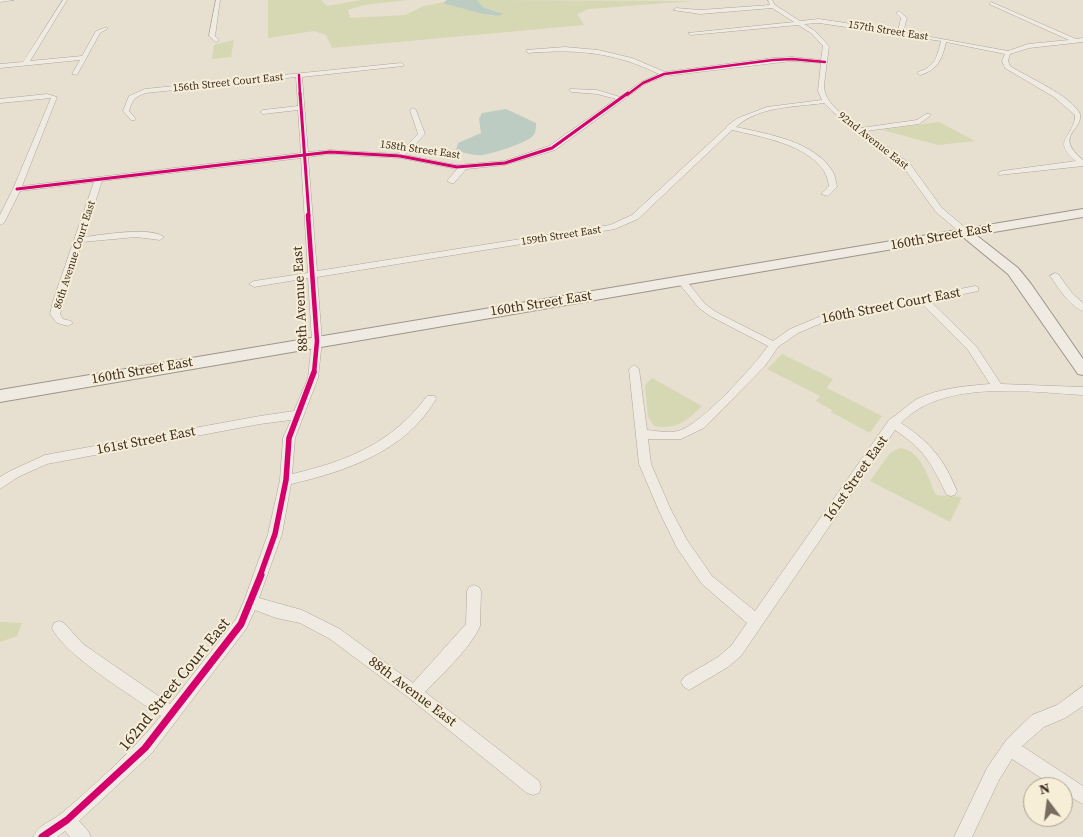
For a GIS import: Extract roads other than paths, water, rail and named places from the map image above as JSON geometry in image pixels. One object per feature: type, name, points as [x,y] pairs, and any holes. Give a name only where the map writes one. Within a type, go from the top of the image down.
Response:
[{"type":"main road","name":"160th Street East","points":[[0,396],[1083,213]]},
{"type":"main road","points":[[966,233],[1013,272],[1026,287],[1083,370]]},
{"type":"street","points":[[0,1],[12,0]]},
{"type":"street","points":[[25,64],[65,0]]},
{"type":"street","points":[[216,40],[212,36],[218,0]]},
{"type":"street","points":[[676,10],[700,12],[772,3]]},
{"type":"street","name":"92nd Avenue East","points":[[772,3],[819,37],[826,46],[821,91],[826,101],[835,111],[906,166],[939,210],[966,233]]},
{"type":"street","points":[[991,3],[1075,40]]},
{"type":"street","points":[[899,13],[905,22],[900,32]]},
{"type":"street","name":"157th Street East","points":[[691,33],[824,21],[900,32],[1008,53],[1028,46],[1083,40]]},
{"type":"street","points":[[75,74],[98,32],[105,28]]},
{"type":"street","points":[[920,72],[936,67],[944,40]]},
{"type":"street","points":[[528,51],[569,48],[595,50],[644,64],[664,74]]},
{"type":"street","points":[[1008,53],[1005,61],[1007,66],[1074,110],[1079,120],[1067,142],[1071,153],[1082,163]]},
{"type":"street","points":[[0,66],[83,58]]},
{"type":"street","name":"158th Street East","points":[[17,189],[304,154],[348,152],[400,156],[443,166],[464,167],[506,163],[552,148],[651,78],[664,74],[773,60],[792,59],[825,62]]},
{"type":"street","name":"156th Street Court East","points":[[133,118],[126,111],[128,101],[134,95],[145,91],[401,65]]},
{"type":"street","name":"88th Avenue East","points":[[299,76],[311,275],[317,341],[314,378],[290,438],[286,480],[275,534],[251,602],[276,611],[302,617],[335,634],[414,693],[533,787]]},
{"type":"street","points":[[572,90],[597,92],[621,99]]},
{"type":"street","points":[[0,100],[54,97],[54,104],[0,223]]},
{"type":"street","name":"159th Street East","points":[[254,284],[612,228],[635,217],[730,127],[748,114],[769,108],[826,101]]},
{"type":"street","points":[[263,112],[301,108]]},
{"type":"street","points":[[400,156],[422,134],[413,110]]},
{"type":"street","points":[[860,130],[919,122],[928,115]]},
{"type":"street","points":[[730,127],[779,140],[813,157],[824,166],[833,180],[833,187],[825,194]]},
{"type":"street","points":[[1075,130],[1083,131]]},
{"type":"street","points":[[1002,173],[1082,163]]},
{"type":"street","name":"158th Street East","points":[[451,181],[464,167]]},
{"type":"street","name":"86th Avenue Court East","points":[[68,323],[60,321],[56,314],[58,301],[100,179]]},
{"type":"street","points":[[80,240],[136,234],[160,237]]},
{"type":"street","points":[[1056,276],[1069,295],[1083,308]]},
{"type":"street","points":[[682,281],[702,306],[713,314],[774,345]]},
{"type":"street","name":"160th Street Court East","points":[[641,434],[681,435],[700,425],[762,363],[774,345],[794,331],[822,318],[975,289]]},
{"type":"street","points":[[924,300],[972,348],[998,388]]},
{"type":"street","points":[[634,369],[645,464],[650,476],[690,557],[707,580],[756,622]]},
{"type":"street","name":"161st Street East","points":[[689,682],[723,662],[736,651],[893,423],[911,408],[935,397],[956,391],[998,388],[1083,391]]},
{"type":"street","points":[[286,480],[312,475],[358,459],[392,441],[421,416],[431,399]]},
{"type":"street","name":"161st Street East","points":[[0,484],[14,474],[45,460],[260,420],[298,415]]},
{"type":"street","points":[[893,423],[932,454],[942,468],[951,491]]},
{"type":"street","points":[[414,693],[454,650],[472,626],[474,591]]},
{"type":"street","name":"162nd Street Court East","points":[[42,837],[67,820],[144,748],[241,624],[251,602]]},
{"type":"street","points":[[59,628],[78,649],[172,714]]},
{"type":"street","points":[[963,837],[998,764],[1011,748],[1025,732],[1040,720],[1056,715],[1082,697],[1083,694]]},
{"type":"street","points":[[1011,748],[1083,796]]},
{"type":"street","points":[[67,820],[82,837]]}]
